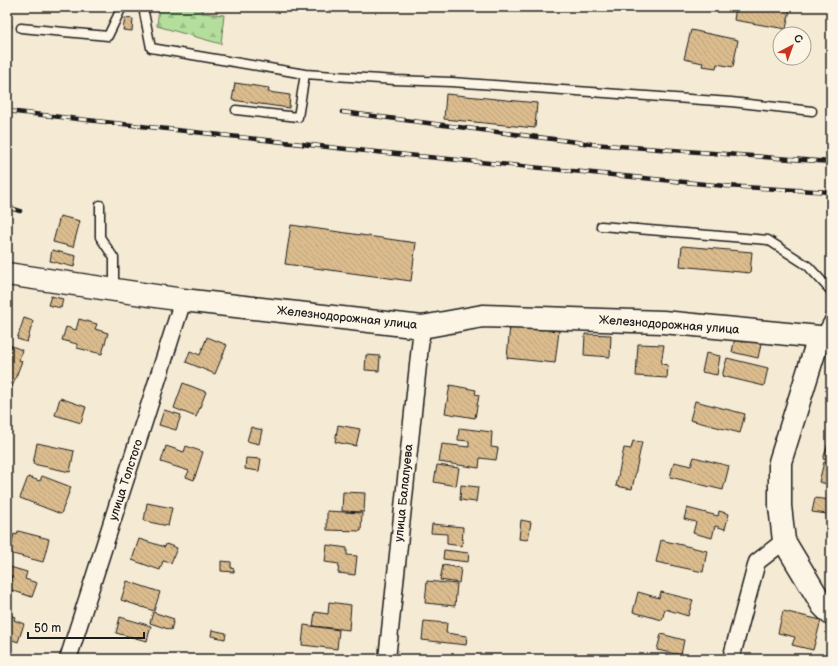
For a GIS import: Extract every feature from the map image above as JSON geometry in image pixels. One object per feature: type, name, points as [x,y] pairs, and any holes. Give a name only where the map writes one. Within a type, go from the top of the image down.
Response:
[{"type":"street","name":"Железнодорожная улица","points":[[7,274],[183,300],[422,327],[483,316],[663,322],[825,334]]},
{"type":"street","name":"улица Толстого","points":[[68,659],[183,300]]},
{"type":"street","name":"улица Балалуева","points":[[387,659],[422,327]]},
{"type":"street","points":[[825,334],[780,462],[780,506],[784,541],[822,606],[831,614]]},
{"type":"street","points":[[731,659],[757,562],[784,541]]},
{"type":"lane","points":[[21,28],[108,36],[122,7]]},
{"type":"lane","points":[[143,7],[151,48],[305,74],[451,82],[731,102],[812,111]]},
{"type":"lane","points":[[236,110],[298,116],[305,74]]},
{"type":"lane","points":[[100,205],[100,237],[114,258],[114,289]]},
{"type":"lane","points":[[601,226],[768,240],[808,266],[831,291]]},
{"type":"lane","points":[[825,334],[831,316]]},
{"type":"green space","points":[[159,7],[203,7],[202,13],[224,15],[221,44],[157,26]]},
{"type":"building","points":[[736,7],[774,7],[790,10],[787,26],[772,27],[734,20]]},
{"type":"building","points":[[125,18],[133,19],[132,31],[123,30]]},
{"type":"building","points":[[7,23],[12,25],[9,38],[7,37]]},
{"type":"building","points":[[691,30],[738,40],[733,67],[717,64],[716,68],[702,66],[703,63],[684,59]]},
{"type":"building","points":[[235,83],[269,88],[268,92],[290,95],[289,108],[232,100]]},
{"type":"building","points":[[446,94],[537,103],[535,128],[444,119]]},
{"type":"building","points":[[60,216],[80,221],[73,247],[53,242]]},
{"type":"building","points":[[291,225],[416,243],[411,281],[285,264]]},
{"type":"building","points":[[682,246],[752,252],[750,273],[680,266]]},
{"type":"building","points":[[52,250],[76,256],[74,267],[50,261]]},
{"type":"building","points":[[51,296],[63,299],[61,308],[48,305]]},
{"type":"building","points":[[24,318],[33,321],[27,342],[17,339]]},
{"type":"building","points":[[79,319],[97,324],[95,329],[108,333],[102,354],[77,348],[77,344],[62,340],[66,327],[76,330]]},
{"type":"building","points":[[510,325],[559,331],[555,363],[507,358]]},
{"type":"building","points":[[736,333],[762,339],[758,358],[732,352]]},
{"type":"building","points":[[585,334],[611,335],[610,357],[584,355]]},
{"type":"building","points":[[207,337],[227,345],[215,374],[186,362],[190,351],[200,355]]},
{"type":"building","points":[[7,344],[22,350],[19,360],[22,361],[12,387],[7,385]]},
{"type":"building","points":[[638,344],[664,345],[661,364],[668,365],[667,378],[636,376]]},
{"type":"building","points":[[706,353],[720,356],[717,375],[702,372]]},
{"type":"building","points":[[366,355],[380,356],[379,371],[365,370]]},
{"type":"building","points":[[727,358],[768,368],[764,386],[722,376]]},
{"type":"building","points":[[183,383],[206,392],[196,417],[174,408]]},
{"type":"building","points":[[450,385],[476,390],[475,394],[479,395],[475,418],[445,413]]},
{"type":"building","points":[[60,398],[86,407],[81,423],[55,415]]},
{"type":"building","points":[[695,401],[745,414],[740,433],[690,420]]},
{"type":"building","points":[[164,410],[181,415],[176,430],[159,425]]},
{"type":"building","points":[[338,425],[360,429],[356,446],[335,442]]},
{"type":"building","points":[[251,427],[262,430],[259,444],[247,441]]},
{"type":"building","points":[[459,428],[492,432],[491,447],[498,448],[496,460],[480,458],[479,468],[439,462],[442,444],[469,447],[469,441],[458,440]]},
{"type":"building","points":[[633,441],[642,442],[632,489],[616,486],[624,448],[631,449]]},
{"type":"building","points":[[37,443],[74,451],[70,472],[33,464]]},
{"type":"building","points":[[828,444],[831,445],[831,461],[823,459]]},
{"type":"building","points":[[166,446],[184,452],[186,446],[203,452],[194,480],[186,477],[189,471],[161,462]]},
{"type":"building","points":[[694,457],[729,466],[723,490],[670,477],[674,462],[691,466]]},
{"type":"building","points":[[246,458],[261,459],[259,471],[245,469]]},
{"type":"building","points":[[824,462],[831,464],[831,485],[819,482]]},
{"type":"building","points":[[437,465],[459,468],[456,486],[434,482]]},
{"type":"building","points":[[42,476],[71,487],[61,514],[20,498],[28,477],[40,481]]},
{"type":"building","points":[[461,485],[478,487],[476,502],[460,500]]},
{"type":"building","points":[[343,492],[365,493],[364,512],[342,511]]},
{"type":"building","points":[[815,498],[831,500],[831,524],[826,523],[827,514],[812,512]]},
{"type":"building","points":[[147,503],[172,508],[168,526],[144,521]]},
{"type":"building","points":[[687,508],[718,516],[719,511],[729,514],[725,529],[715,526],[712,538],[693,533],[696,522],[684,519]]},
{"type":"building","points":[[327,511],[362,513],[361,531],[327,530]]},
{"type":"building","points":[[521,520],[531,522],[528,540],[519,539]]},
{"type":"building","points":[[432,524],[463,527],[462,546],[447,544],[447,534],[431,533]]},
{"type":"building","points":[[18,531],[49,539],[43,562],[9,553],[14,534],[17,535]]},
{"type":"building","points":[[139,539],[165,547],[166,544],[177,548],[171,563],[163,561],[160,570],[132,560]]},
{"type":"building","points":[[661,540],[707,551],[703,572],[656,562]]},
{"type":"building","points":[[327,545],[347,548],[347,555],[357,556],[355,575],[338,573],[339,564],[325,562]]},
{"type":"building","points":[[444,550],[469,553],[468,562],[443,559]]},
{"type":"building","points":[[221,561],[231,562],[231,568],[234,569],[234,572],[221,571]]},
{"type":"building","points":[[443,565],[461,568],[459,583],[440,580]]},
{"type":"building","points":[[10,567],[27,572],[25,579],[37,583],[32,597],[8,589],[12,576],[8,575]]},
{"type":"building","points":[[127,581],[160,592],[154,611],[121,600]]},
{"type":"building","points":[[427,581],[457,584],[455,606],[425,603]]},
{"type":"building","points":[[638,592],[659,598],[661,592],[693,600],[688,616],[665,609],[662,620],[633,612]]},
{"type":"building","points":[[329,602],[351,605],[349,630],[313,626],[315,612],[328,614]]},
{"type":"building","points":[[783,611],[821,620],[813,650],[792,645],[795,637],[778,633]]},
{"type":"building","points":[[153,612],[174,619],[171,630],[150,623]]},
{"type":"building","points":[[7,614],[15,617],[14,620],[24,624],[18,642],[7,638]]},
{"type":"building","points":[[120,617],[151,626],[147,641],[116,633]]},
{"type":"building","points":[[424,621],[447,623],[446,633],[467,636],[466,645],[422,640]]},
{"type":"building","points":[[304,625],[339,630],[337,649],[302,645]]},
{"type":"building","points":[[212,630],[226,633],[225,639],[211,636]]},
{"type":"building","points":[[661,634],[684,640],[681,655],[657,650]]},
{"type":"building","points":[[333,655],[362,657],[362,659],[333,659]]},
{"type":"railway","points":[[7,111],[346,149],[725,186],[831,192]]},
{"type":"railway","points":[[342,112],[592,144],[831,162]]},
{"type":"railway","points":[[7,207],[20,211]]}]
